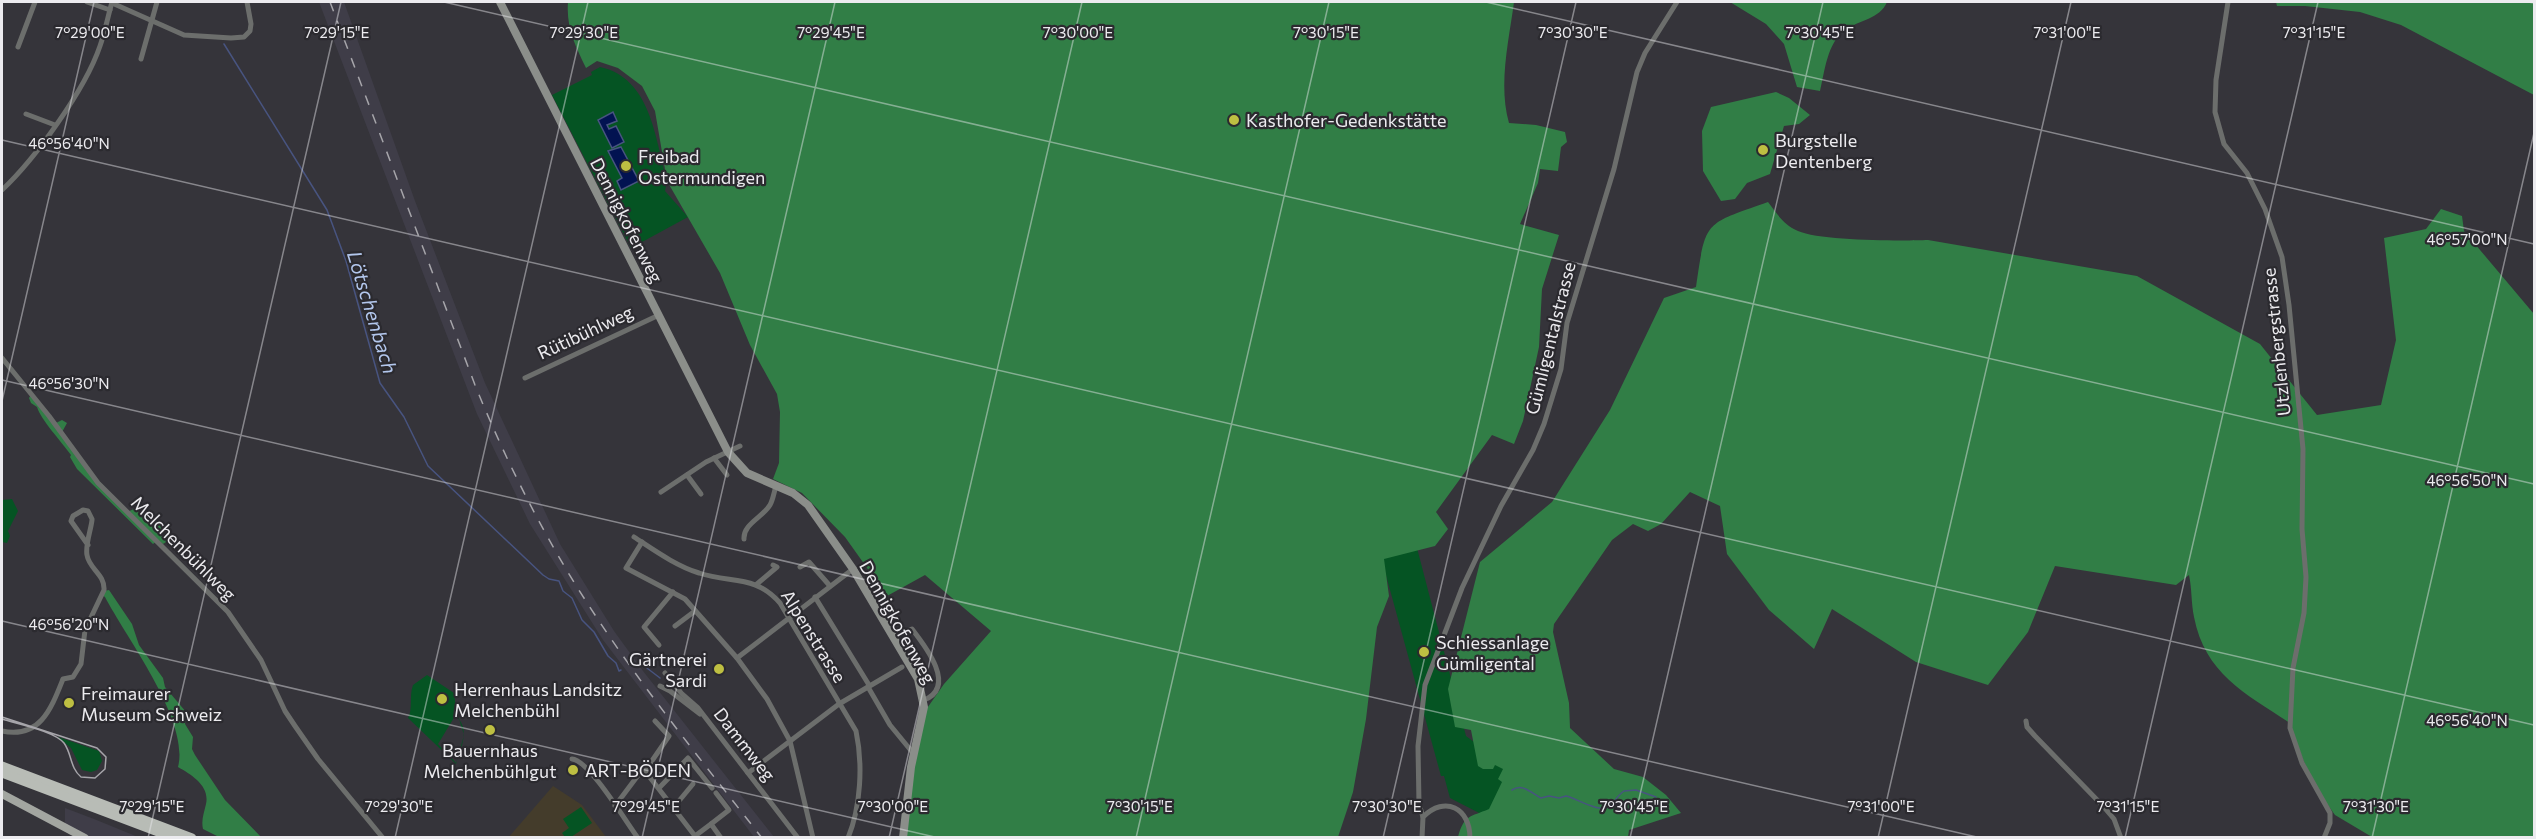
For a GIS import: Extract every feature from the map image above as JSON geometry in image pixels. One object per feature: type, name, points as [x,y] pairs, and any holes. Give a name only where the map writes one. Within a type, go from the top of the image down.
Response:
[{"type":"highway","points":[[2,766],[192,837]]},
{"type":"highway","points":[[2,773],[174,837]]},
{"type":"main road","points":[[2,794],[85,837]]},
{"type":"street","points":[[18,47],[35,2]]},
{"type":"street","points":[[87,2],[110,10]]},
{"type":"street","points":[[2,188],[30,160],[55,125],[92,64],[100,46],[112,2],[184,35],[243,37],[249,34],[251,27],[247,2]]},
{"type":"street","points":[[141,59],[157,2]]},
{"type":"street","name":"Dennigkofenweg","points":[[500,2],[728,452],[747,473],[793,493],[808,505],[853,569],[918,679],[924,700],[914,753],[903,837]]},
{"type":"street","name":"Gümligentalstrasse","points":[[1422,837],[1423,817],[1419,804],[1419,746],[1420,716],[1425,685],[1462,588],[1501,506],[1533,450],[1544,423],[1561,369],[1569,313],[1614,169],[1637,72],[1645,53],[1677,2]]},
{"type":"street","name":"Utzlenbergstrasse","points":[[2228,2],[2216,80],[2215,112],[2224,144],[2247,173],[2265,209],[2282,257],[2289,305],[2303,449],[2301,499],[2306,577],[2304,613],[2293,668],[2290,728],[2302,763],[2330,813],[2330,823],[2324,837]]},
{"type":"street","points":[[26,114],[55,125]]},
{"type":"street","name":"Rütibühlweg","points":[[525,378],[659,315]]},
{"type":"street","name":"Melchenbühlweg","points":[[2,358],[49,416],[98,483],[228,612],[261,660],[285,711],[328,771],[383,837]]},
{"type":"street","points":[[661,492],[714,458],[740,446]]},
{"type":"street","points":[[714,458],[727,475]]},
{"type":"street","points":[[687,475],[701,494]]},
{"type":"street","points":[[744,539],[745,531],[769,506],[776,486]]},
{"type":"street","points":[[2,731],[23,732],[38,724],[53,704],[63,679],[73,677],[80,668],[85,630],[104,590],[104,584],[87,555],[92,519],[88,512],[83,510],[73,516],[71,521],[88,545]]},
{"type":"street","name":"Alpenstrasse","points":[[633,537],[678,564],[699,573],[747,581],[773,595],[856,732],[860,754],[856,809],[848,837]]},
{"type":"street","points":[[642,542],[626,568],[685,599],[737,658],[767,699],[790,741],[813,837]]},
{"type":"street","points":[[800,567],[809,562],[830,586]]},
{"type":"street","points":[[756,584],[777,567],[773,565]]},
{"type":"street","points":[[737,658],[853,569]]},
{"type":"street","points":[[659,645],[644,627],[674,592]]},
{"type":"street","points":[[815,597],[890,725],[914,753]]},
{"type":"street","points":[[675,626],[695,611]]},
{"type":"street","points":[[893,637],[912,628],[936,668],[940,678],[937,693],[924,700]]},
{"type":"street","points":[[748,773],[839,705],[902,667]]},
{"type":"street","name":"Dammweg","points":[[665,673],[682,694],[698,708],[796,837]]},
{"type":"street","points":[[660,686],[704,717]]},
{"type":"street","points":[[615,806],[639,774],[645,771],[669,736],[655,720]]},
{"type":"street","points":[[2026,721],[2027,727],[2035,736],[2112,816],[2121,837]]},
{"type":"street","points":[[645,771],[674,807],[694,837],[729,810],[688,758],[659,788]]},
{"type":"street","points":[[572,759],[576,759],[596,777],[638,837]]},
{"type":"street","points":[[674,807],[693,784]]},
{"type":"street","points":[[1423,817],[1438,807],[1455,808],[1468,821],[1470,837]]},
{"type":"street","points":[[711,824],[721,837]]},
{"type":"shaded area","points":[[319,2],[344,2],[415,201],[485,383],[560,544],[614,631],[643,671],[774,837],[754,837],[603,640],[530,524],[477,414]]},
{"type":"shaded area","points":[[613,112],[617,121],[607,125],[609,129],[616,126],[624,142],[612,148],[598,120]]},
{"type":"shaded area","points":[[621,147],[639,181],[621,190],[617,181],[622,178],[608,151]]},
{"type":"shaded area","points":[[553,786],[582,805],[606,837],[508,838]]},
{"type":"shaded area","points":[[65,808],[138,837],[90,837],[65,825]]},
{"type":"green space","points":[[568,2],[1514,2],[1504,78],[1509,123],[1536,125],[1565,132],[1567,142],[1561,147],[1558,171],[1540,169],[1538,183],[1520,224],[1559,235],[1542,289],[1539,347],[1523,421],[1514,444],[1492,435],[1436,512],[1448,529],[1435,546],[1384,559],[1389,596],[1377,627],[1366,719],[1353,792],[1338,837],[903,837],[923,714],[944,684],[991,631],[925,575],[887,596],[845,537],[802,493],[773,479],[779,463],[780,412],[777,394],[750,345],[720,273],[667,181],[655,111],[642,86],[618,68],[597,61],[586,68],[570,28]]},
{"type":"green space","points":[[1730,2],[1887,2],[1879,12],[1845,30],[1834,42],[1820,91],[1797,87],[1784,44],[1766,24]]},
{"type":"green space","points":[[2276,2],[2534,2],[2534,95],[2401,25],[2360,12],[2305,6],[2277,6]]},
{"type":"green space","name":"Freibad Ostermundigen","points":[[600,67],[617,73],[630,83],[640,97],[648,112],[659,147],[667,181],[665,191],[688,217],[631,248],[552,95],[592,75],[591,72]]},
{"type":"green space","points":[[1776,92],[1789,98],[1810,115],[1799,124],[1784,126],[1770,174],[1747,183],[1735,199],[1721,201],[1703,171],[1702,131],[1711,107]]},
{"type":"green space","points":[[1768,202],[1789,226],[1809,234],[1862,240],[1928,240],[2137,276],[2260,344],[2317,415],[2381,405],[2396,340],[2384,238],[2426,229],[2441,209],[2462,216],[2464,231],[2534,314],[2534,837],[2372,837],[2335,815],[2317,790],[2291,728],[2291,667],[2290,723],[2243,692],[2207,654],[2199,637],[2194,617],[2189,575],[2176,585],[2055,566],[2028,632],[1988,685],[1916,662],[1832,609],[1814,649],[1769,610],[1727,554],[1720,506],[1690,492],[1661,524],[1648,531],[1633,524],[1612,540],[1554,624],[1553,632],[1569,703],[1570,728],[1614,769],[1643,777],[1666,795],[1681,813],[1629,830],[1628,837],[1458,837],[1465,821],[1489,809],[1502,782],[1498,779],[1503,769],[1495,765],[1493,769],[1483,769],[1478,766],[1471,730],[1455,727],[1448,689],[1480,562],[1552,502],[1610,410],[1664,298],[1696,287],[1702,248],[1712,228],[1731,215]]},
{"type":"green space","points":[[31,395],[54,424],[62,420],[67,423],[61,434],[76,456],[127,512],[141,506],[150,512],[164,531],[166,542],[163,544],[158,540],[153,544],[77,469],[71,455],[37,407],[31,403],[29,398]]},
{"type":"green space","points":[[12,499],[18,511],[8,531],[10,536],[7,543],[2,542],[2,500]]},
{"type":"green space","name":"Schiessanlage Gümligental","points":[[1417,548],[1466,736],[1516,773],[1487,817],[1450,798],[1444,776],[1441,776],[1381,557]]},
{"type":"green space","points":[[109,590],[132,624],[139,645],[163,678],[165,687],[186,712],[185,724],[193,737],[192,749],[195,755],[225,800],[261,837],[219,837],[203,829],[207,798],[203,786],[178,767],[179,748],[175,727],[154,680],[102,595],[104,591]]},
{"type":"green space","points":[[427,675],[454,693],[459,720],[455,716],[438,744],[456,763],[457,760],[456,764],[408,718],[413,685]]},
{"type":"green space","points":[[58,737],[99,751],[102,761],[97,770],[91,772],[82,770],[71,748]]},
{"type":"green space","points":[[581,807],[592,823],[571,837],[565,837],[562,833],[569,828],[563,819]]},
{"type":"waterway","name":"Lötschenbach","points":[[224,44],[327,210],[346,261],[380,383],[404,417],[428,466],[543,575],[559,581],[563,591],[572,598],[582,620],[594,632],[619,671],[621,670]]},
{"type":"waterway","name":"Lötschenbach","points":[[639,662],[660,678]]},
{"type":"waterway","points":[[1512,790],[1523,788],[1541,798],[1571,797],[1601,808],[1611,805],[1624,791],[1636,790],[1656,797]]},
{"type":"tram line","points":[[2,717],[97,748],[106,757],[105,769],[95,778],[81,777],[75,769],[67,747],[59,739],[44,731],[2,719]]},
{"type":"railway","points":[[330,2],[475,385],[529,502],[566,569],[611,639],[762,838]]},
{"type":"place","name":"Kasthofer-Gedenkstätte","points":[[1234,120]]},
{"type":"place","name":"Burgstelle Dentenberg","points":[[1763,150]]},
{"type":"place","name":"Freibad Ostermundigen","points":[[626,166]]},
{"type":"place","name":"Schiessanlage Gümligental","points":[[1424,652]]},
{"type":"place","name":"Gärtnerei Sardi","points":[[719,669]]},
{"type":"place","name":"Herrenhaus Landsitz Melchenbühl","points":[[442,699]]},
{"type":"place","name":"Freimaurer Museum Schweiz","points":[[69,703]]},
{"type":"place","name":"Bauernhaus Melchenbühlgut","points":[[490,730]]},
{"type":"place","name":"ART-BÖDEN","points":[[573,770]]}]
